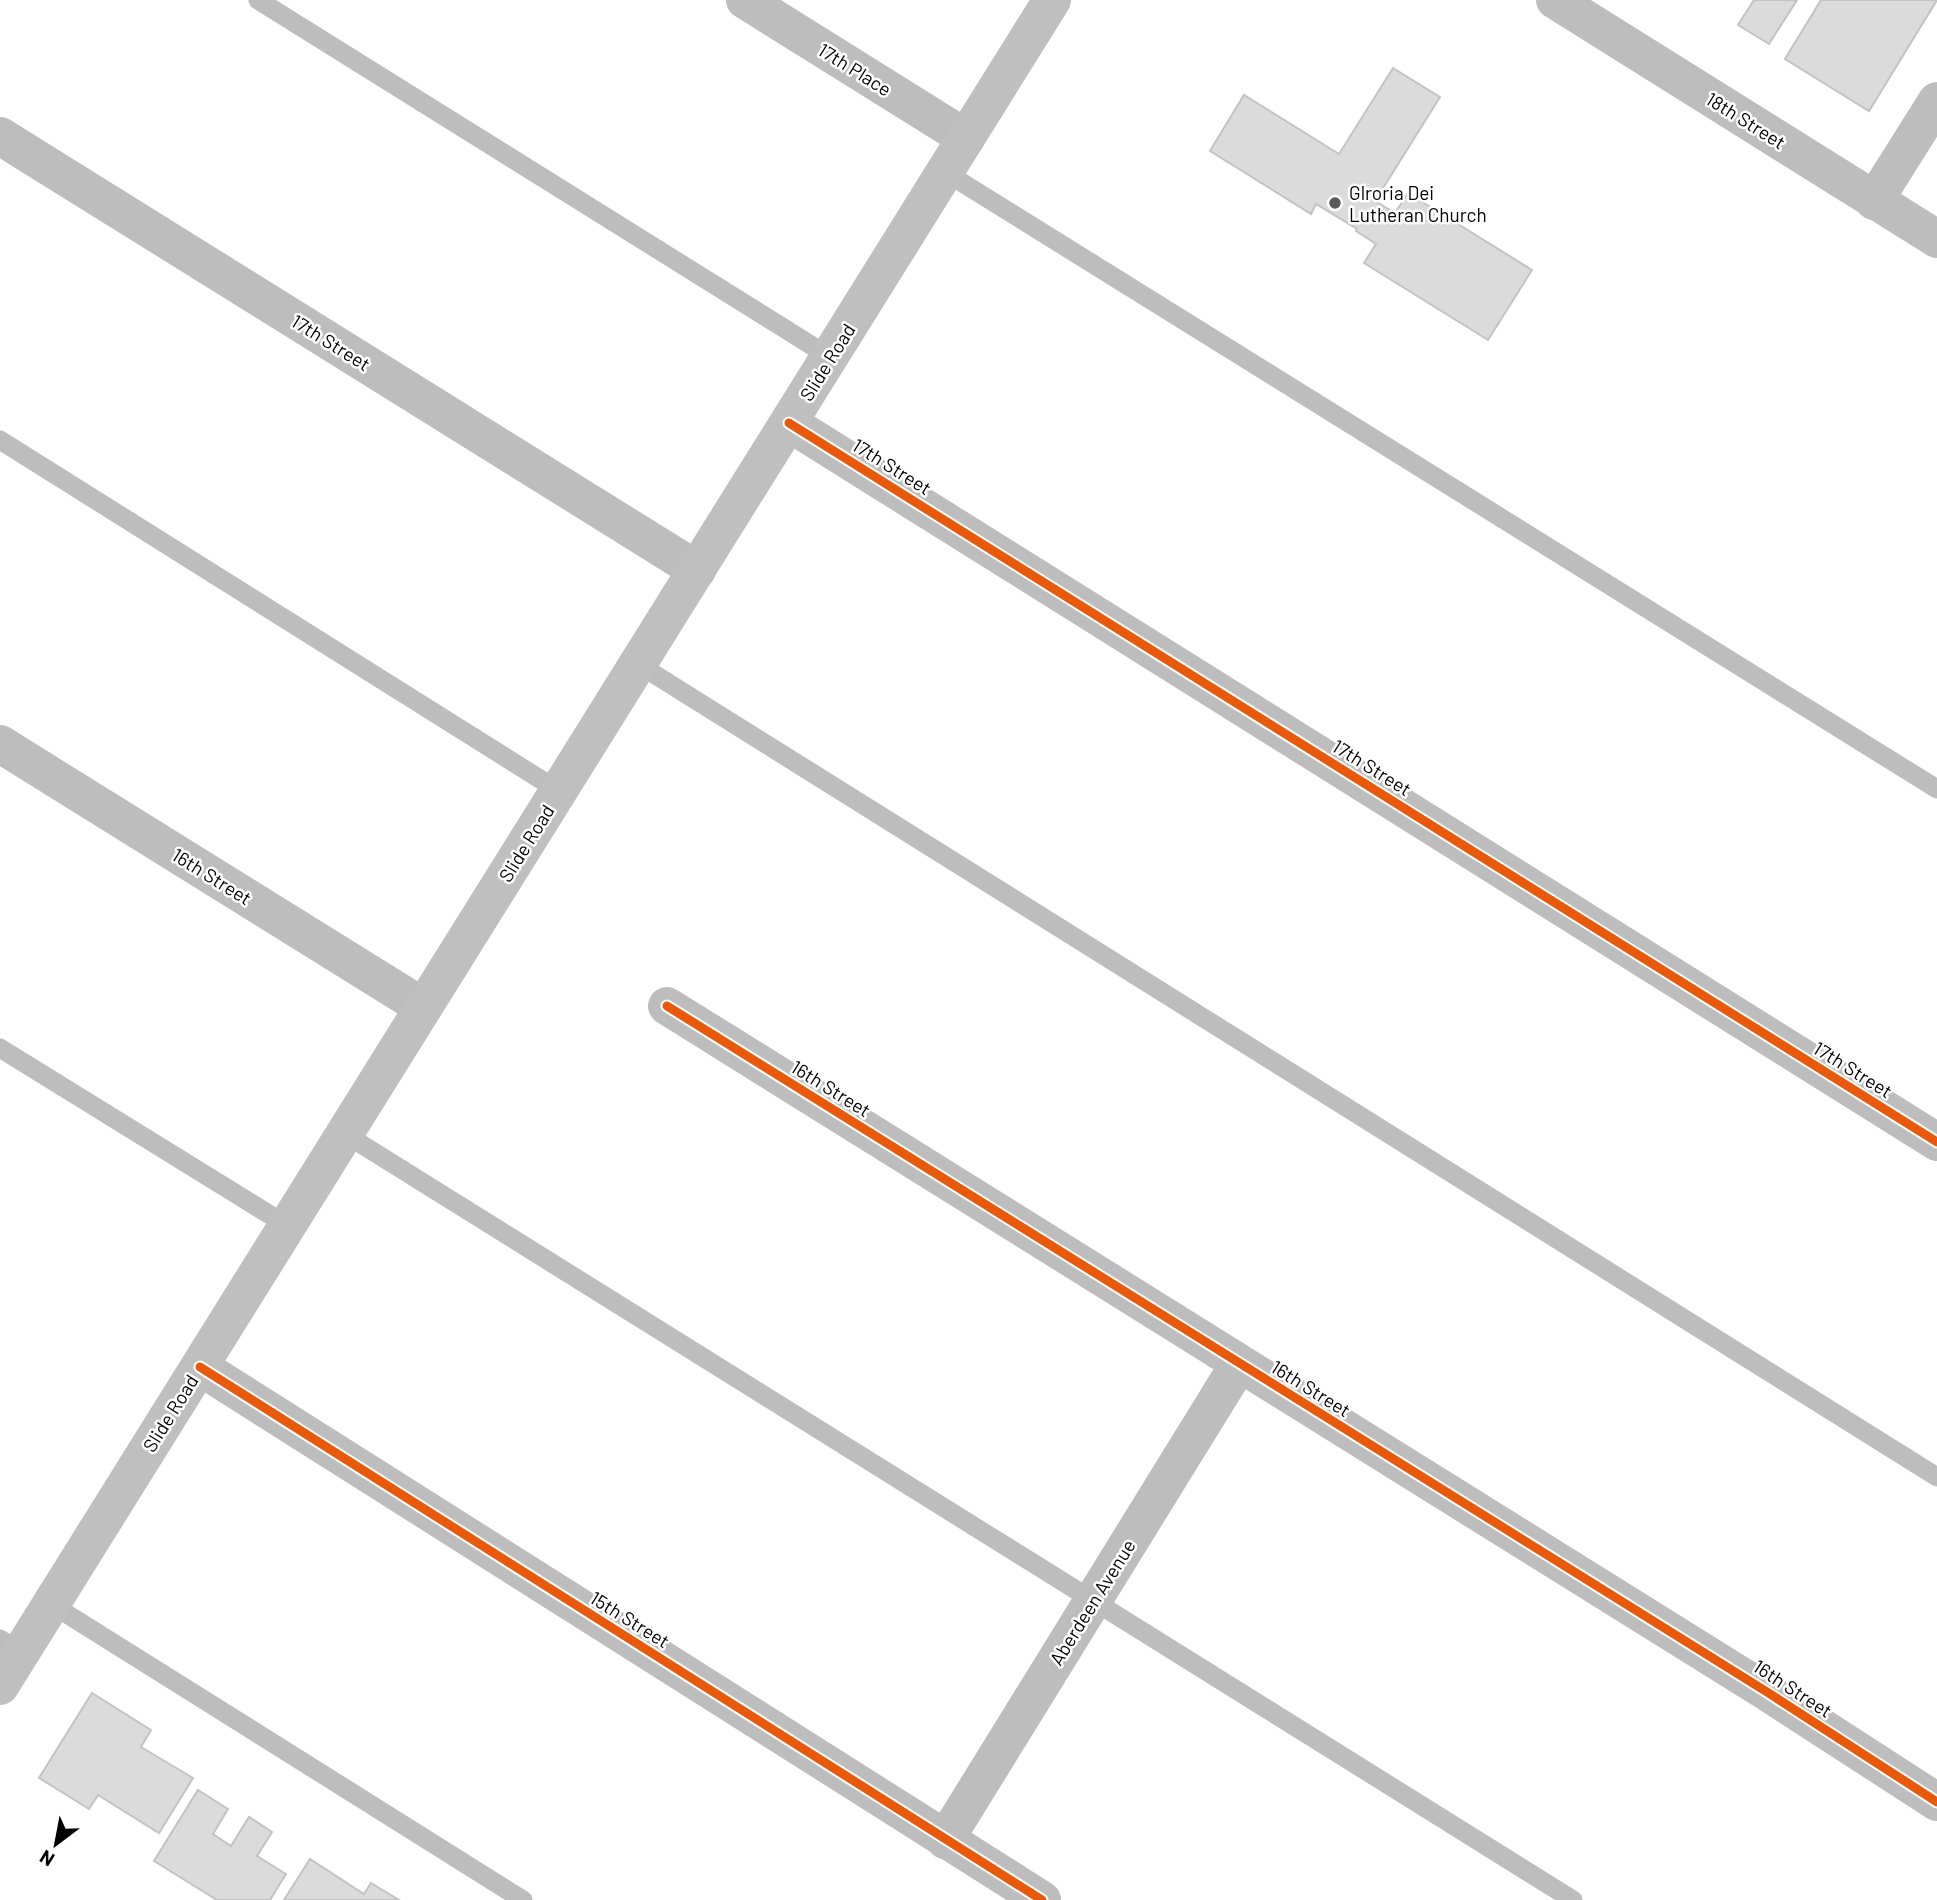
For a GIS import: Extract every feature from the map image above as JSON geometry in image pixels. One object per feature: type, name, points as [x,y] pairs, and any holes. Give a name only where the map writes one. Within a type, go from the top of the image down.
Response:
[{"type":"main road","name":"Slide Road","points":[[0,1686],[11,1646],[51,1604],[1052,0]]},
{"type":"street","name":"17th Place","points":[[745,0],[966,138]]},
{"type":"street","name":"18th Street","points":[[1555,0],[1937,239]]},
{"type":"street","points":[[1874,201],[1937,101]]},
{"type":"street","name":"17th Street","points":[[0,136],[697,570]]},
{"type":"street","name":"17th Street","points":[[789,423],[1937,1142]]},
{"type":"street","name":"16th Street","points":[[0,744],[424,1007]]},
{"type":"street","name":"16th Street","points":[[667,1006],[1767,1692],[1937,1802]]},
{"type":"street","name":"Aberdeen Avenue","points":[[945,1840],[1239,1364]]},
{"type":"street","name":"15th Street","points":[[200,1367],[1042,1900]]},
{"type":"lane","points":[[258,0],[830,358]]},
{"type":"lane","points":[[945,172],[1937,789]]},
{"type":"lane","points":[[0,440],[559,791]]},
{"type":"lane","points":[[638,664],[1937,1478]]},
{"type":"lane","points":[[0,1048],[288,1226]]},
{"type":"lane","points":[[345,1134],[1573,1900]]},
{"type":"lane","points":[[51,1604],[523,1900]]},
{"type":"building","points":[[1754,0],[1797,0],[1769,44],[1738,25]]},
{"type":"building","points":[[1821,0],[1937,0],[1869,111],[1785,59]]},
{"type":"building","name":"Glroria Dei Lutheran Church","points":[[1393,68],[1440,97],[1375,201],[1395,213],[1408,193],[1532,270],[1488,340],[1364,263],[1376,244],[1356,231],[1357,229],[1316,204],[1311,214],[1210,151],[1244,95],[1339,154]]},
{"type":"building","points":[[92,1693],[151,1730],[141,1747],[193,1778],[159,1833],[98,1795],[89,1809],[39,1778]]},
{"type":"building","points":[[198,1790],[228,1809],[213,1834],[231,1846],[249,1817],[272,1832],[257,1856],[286,1874],[270,1900],[217,1900],[154,1861]]},
{"type":"building","points":[[310,1859],[364,1894],[371,1883],[399,1900],[284,1900]]},
{"type":"cycle path","points":[[789,423],[1937,1142]]},
{"type":"cycle path","points":[[667,1006],[1767,1692],[1937,1802]]},
{"type":"cycle path","points":[[200,1367],[1042,1900]]},
{"type":"place","name":"Glroria Dei Lutheran Church","points":[[1335,203]]}]
